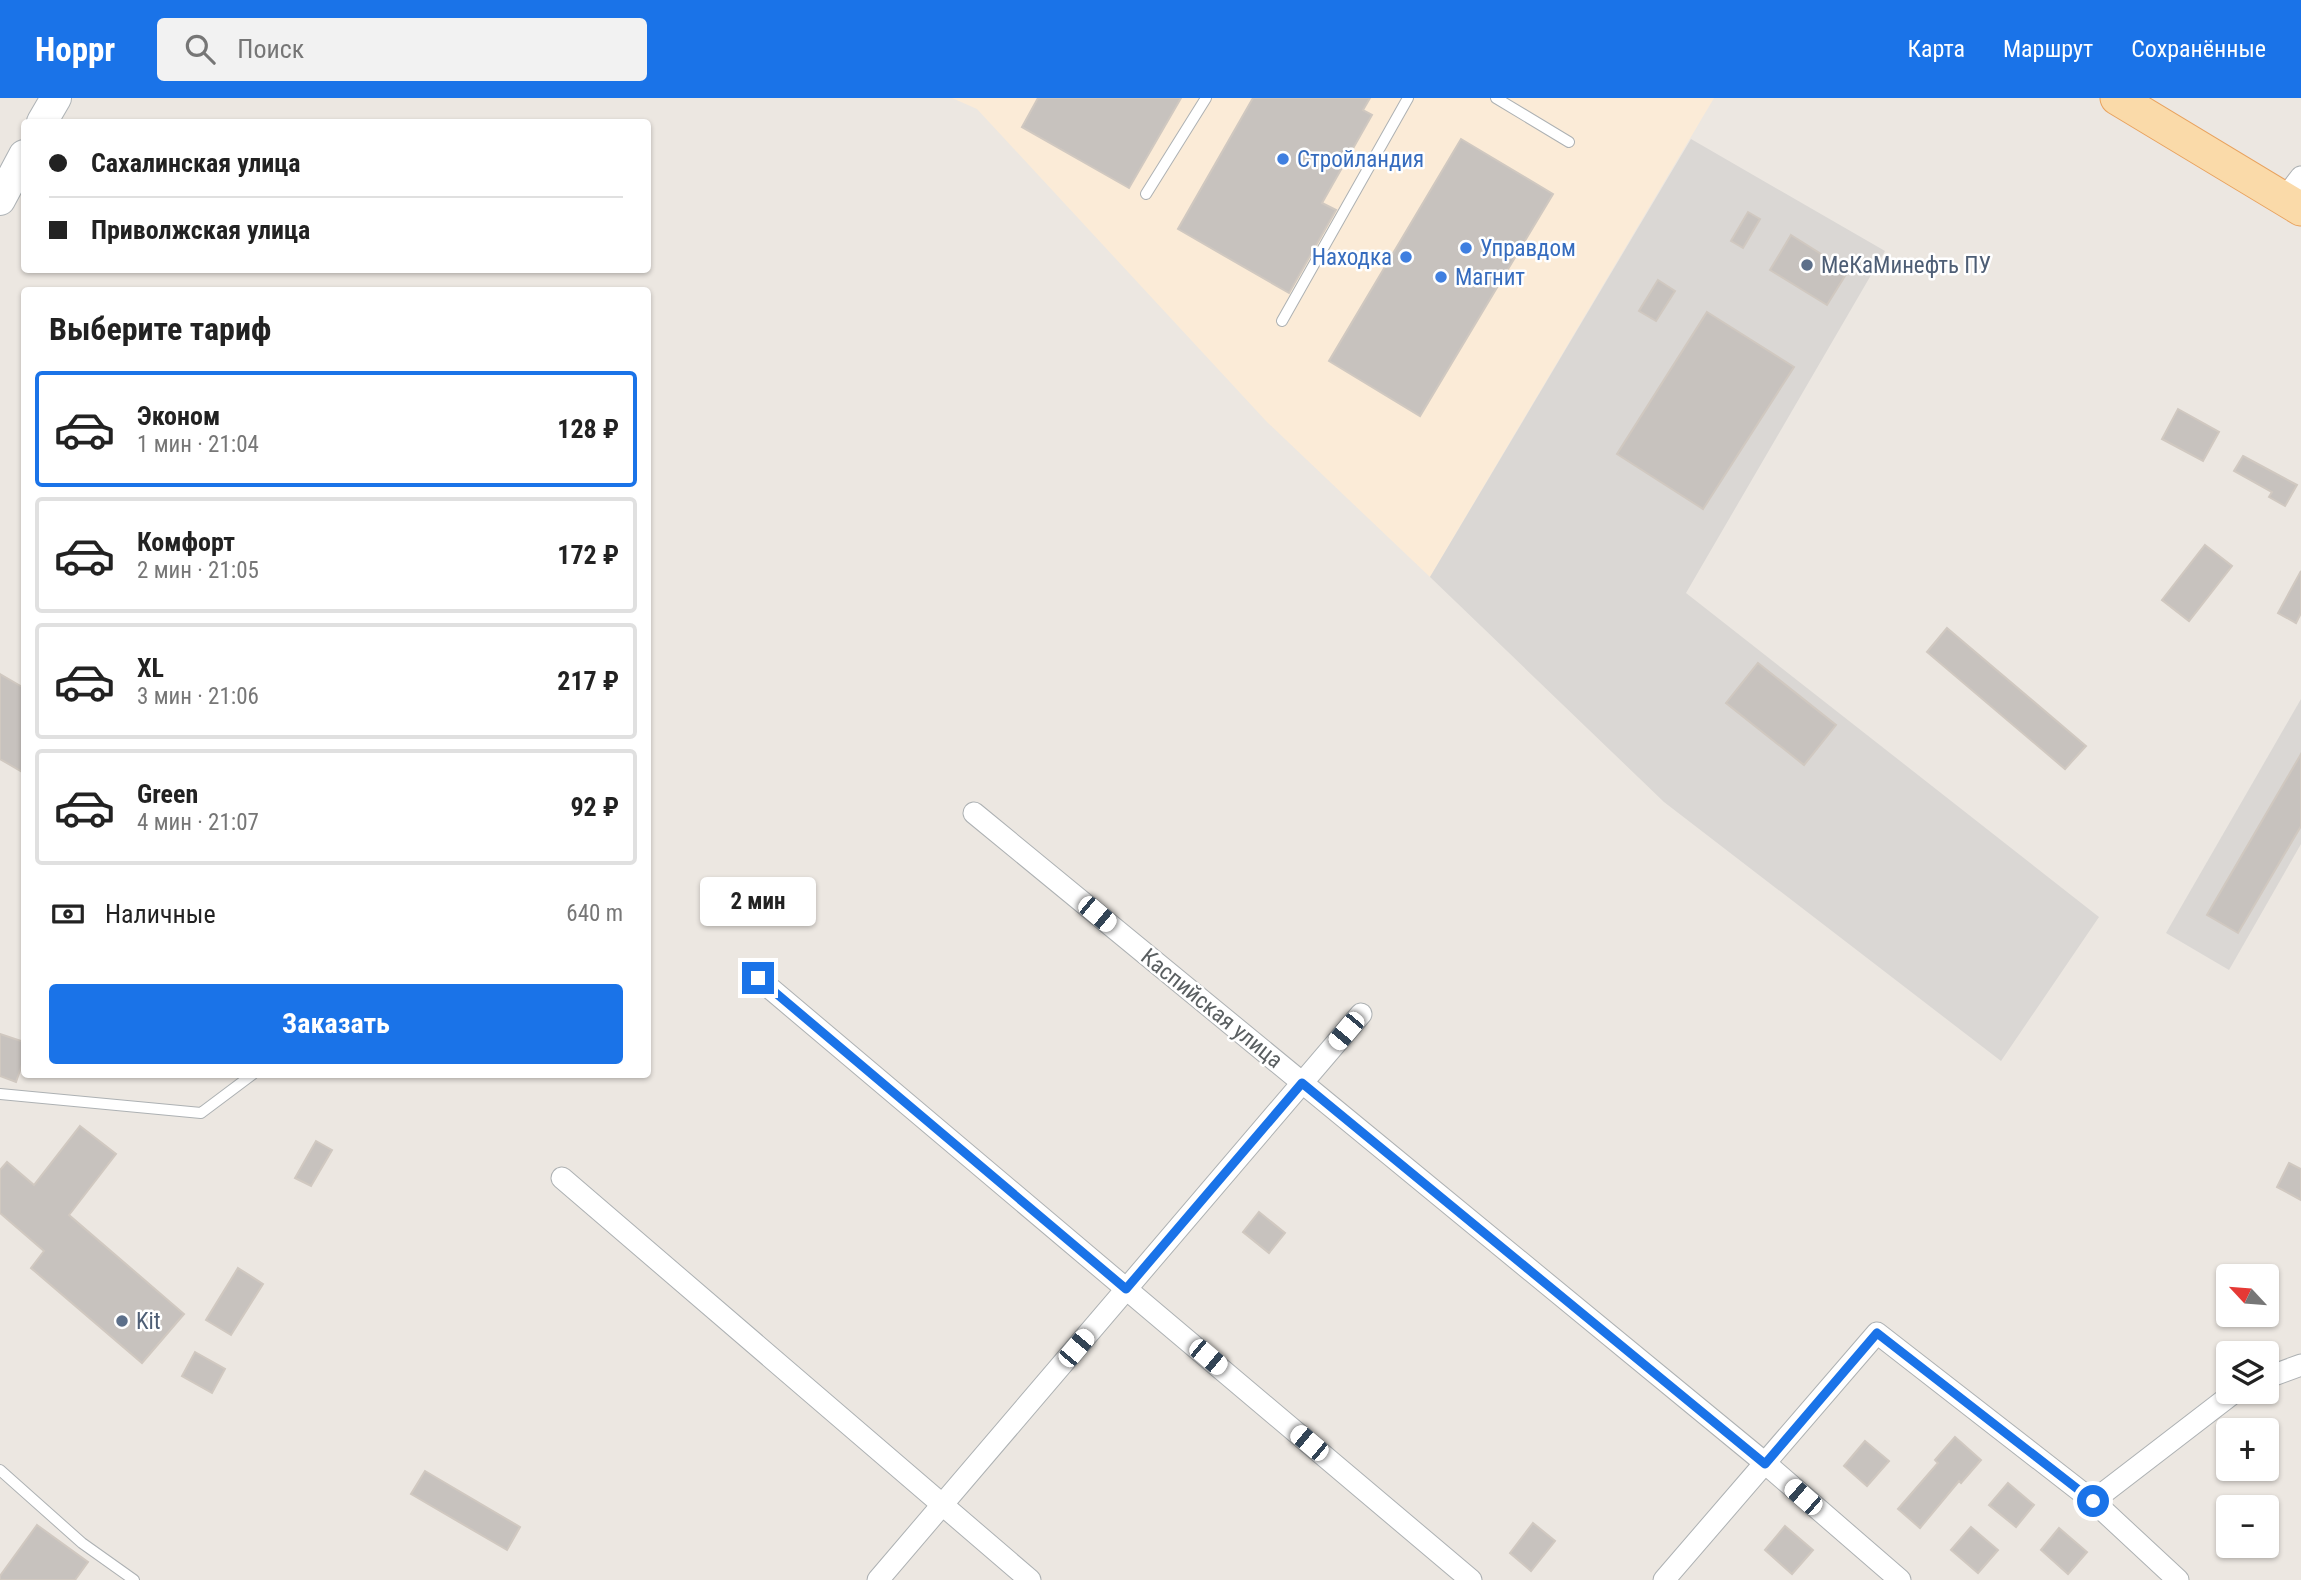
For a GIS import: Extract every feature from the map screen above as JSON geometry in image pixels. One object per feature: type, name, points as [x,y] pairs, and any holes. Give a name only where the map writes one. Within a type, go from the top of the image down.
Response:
[{"type":"main road","points":[[44,119],[56,98]]},
{"type":"main road","points":[[2117,98],[2295,195]]},
{"type":"main road","points":[[0,200],[21,161]]},
{"type":"street","name":"Каспийская улица","points":[[974,813],[1765,1464],[1900,1580]]},
{"type":"street","points":[[758,978],[1471,1580]]},
{"type":"street","points":[[878,1580],[1361,1014]]},
{"type":"street","points":[[562,1178],[1030,1580]]},
{"type":"street","points":[[1664,1580],[1877,1333],[2093,1501],[2178,1580]]},
{"type":"street","points":[[2279,1373],[2301,1365]]},
{"type":"street","points":[[2093,1501],[2219,1404]]},
{"type":"lane","points":[[1146,194],[1206,98]]},
{"type":"lane","points":[[1282,321],[1408,98]]},
{"type":"lane","points":[[1496,98],[1569,142]]},
{"type":"lane","points":[[0,1094],[201,1114],[248,1078]]},
{"type":"lane","points":[[0,1470],[82,1542],[134,1580]]},
{"type":"shaded area","points":[[952,98],[1714,98],[1430,577],[1267,422],[977,109]]},
{"type":"shaded area","points":[[1691,139],[1885,251],[1686,593],[2099,917],[2001,1061],[1664,802],[1430,577]]},
{"type":"shaded area","points":[[2301,699],[2301,844],[2229,970],[2166,933]]},
{"type":"building","points":[[1038,98],[1181,98],[1129,188],[1022,127]]},
{"type":"building","name":"Стройландия","points":[[1253,98],[1370,98],[1363,110],[1372,115],[1322,203],[1336,210],[1289,293],[1178,229]]},
{"type":"building","name":"Магнит","points":[[1461,139],[1553,194],[1420,416],[1329,361]]},
{"type":"building","points":[[1748,212],[1760,219],[1743,248],[1731,241]]},
{"type":"building","points":[[1791,235],[1848,271],[1827,305],[1770,270]]},
{"type":"building","points":[[1658,280],[1675,291],[1656,321],[1639,311]]},
{"type":"building","points":[[1707,312],[1794,367],[1703,509],[1617,454]]},
{"type":"building","points":[[2178,409],[2219,432],[2203,461],[2162,439]]},
{"type":"building","points":[[2243,456],[2297,485],[2285,506],[2269,497],[2272,492],[2234,471]]},
{"type":"building","points":[[2205,545],[2232,566],[2189,621],[2162,600]]},
{"type":"building","points":[[2301,571],[2301,613],[2296,623],[2278,613]]},
{"type":"building","points":[[1947,628],[2086,746],[2065,769],[1927,652]]},
{"type":"building","points":[[1758,663],[1836,725],[1804,765],[1726,703]]},
{"type":"building","points":[[0,674],[21,686],[21,771],[0,759]]},
{"type":"building","points":[[2301,754],[2301,826],[2238,933],[2207,915]]},
{"type":"building","points":[[0,1034],[21,1041],[21,1068],[16,1082],[0,1076]]},
{"type":"building","points":[[80,1126],[116,1154],[69,1215],[184,1314],[142,1363],[31,1268],[44,1251],[0,1213],[0,1170],[7,1162],[34,1185]]},
{"type":"building","points":[[316,1141],[332,1150],[311,1186],[295,1178]]},
{"type":"building","points":[[2289,1163],[2301,1169],[2301,1200],[2277,1187]]},
{"type":"building","points":[[1259,1212],[1285,1233],[1269,1253],[1243,1232]]},
{"type":"building","points":[[238,1268],[263,1284],[231,1335],[206,1320]]},
{"type":"building","points":[[195,1352],[225,1369],[212,1393],[182,1376]]},
{"type":"building","points":[[1955,1437],[1981,1460],[1961,1483],[1959,1481],[1920,1528],[1898,1509],[1938,1463],[1935,1460]]},
{"type":"building","points":[[1865,1441],[1889,1461],[1867,1486],[1844,1466]]},
{"type":"building","points":[[425,1471],[520,1527],[507,1550],[411,1494]]},
{"type":"building","points":[[2008,1483],[2034,1505],[2016,1527],[1989,1505]]},
{"type":"building","points":[[1533,1523],[1555,1541],[1531,1571],[1510,1553]]},
{"type":"building","points":[[37,1525],[88,1562],[75,1580],[0,1580],[0,1576]]},
{"type":"building","points":[[1785,1526],[1813,1550],[1792,1574],[1765,1550]]},
{"type":"building","points":[[1971,1527],[1998,1550],[1978,1573],[1951,1550]]},
{"type":"building","points":[[2059,1528],[2087,1552],[2068,1574],[2041,1550]]},
{"type":"place","name":"Стройландия","points":[[1283,159]]},
{"type":"place","name":"Управдом","points":[[1466,248]]},
{"type":"place","name":"Находка","points":[[1406,257]]},
{"type":"place","name":"МеКаМинефть ПУ","points":[[1807,265]]},
{"type":"place","name":"Магнит","points":[[1441,277]]},
{"type":"place","name":"Kit","points":[[122,1321]]},
{"type":"route","points":[[758,978],[1126,1289],[1302,1083],[1765,1464],[1877,1333],[2093,1501]]}]
